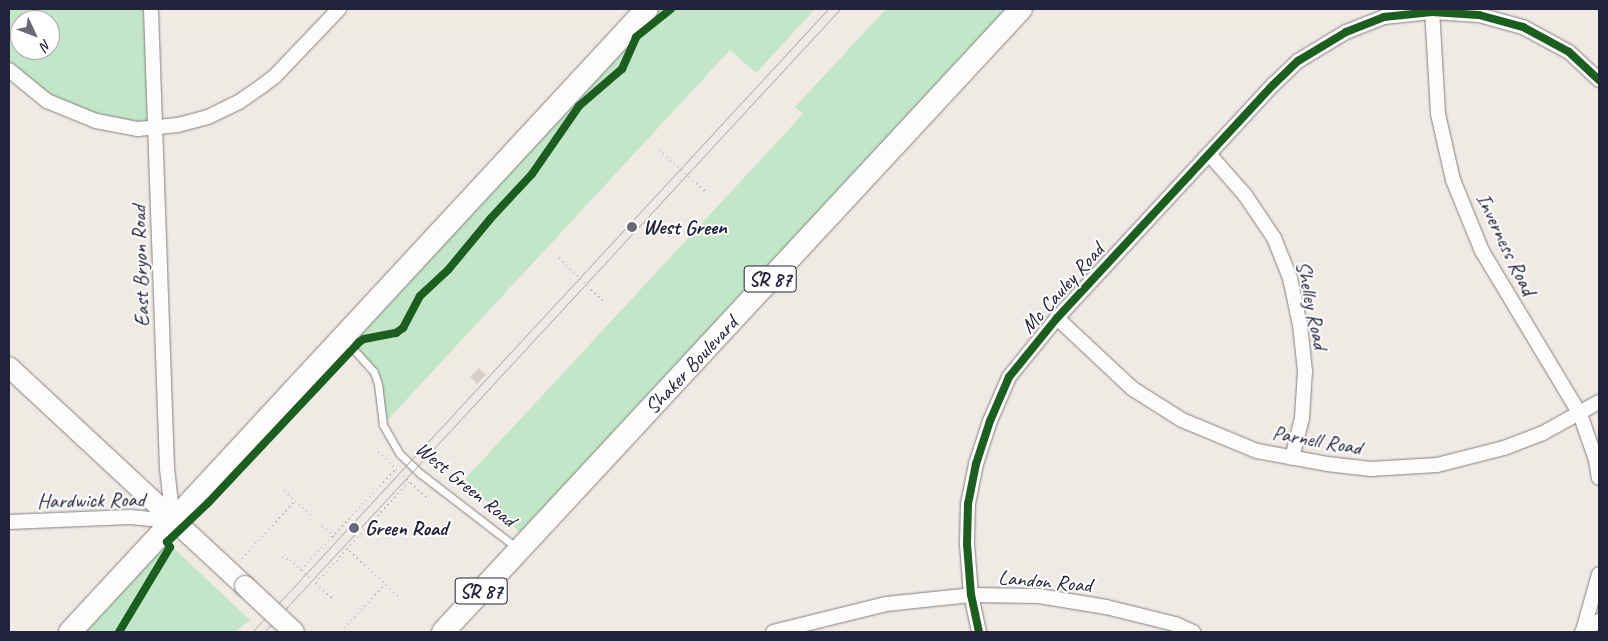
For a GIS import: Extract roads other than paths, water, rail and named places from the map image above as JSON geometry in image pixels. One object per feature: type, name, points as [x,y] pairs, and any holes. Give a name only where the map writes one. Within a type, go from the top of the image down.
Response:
[{"type":"main road","points":[[70,632],[647,9]]},
{"type":"main road","name":"Shaker Boulevard","points":[[443,632],[1021,9]]},
{"type":"main road","points":[[9,367],[173,521],[236,565],[294,632]]},
{"type":"street","name":"East Bryon Road","points":[[151,9],[167,468],[173,521]]},
{"type":"street","points":[[9,70],[36,94],[74,114],[123,128],[155,128],[208,117],[251,94],[276,76],[339,9]]},
{"type":"street","name":"Mc Cauley Road","points":[[979,632],[971,595],[967,544],[968,504],[976,464],[990,421],[1009,377],[1057,318],[1298,61],[1346,32],[1384,17],[1432,10],[1479,16],[1523,27],[1569,52],[1599,80]]},
{"type":"street","name":"Inverness Road","points":[[1432,10],[1438,114],[1454,180],[1482,250],[1580,414],[1596,460],[1599,478]]},
{"type":"street","name":"Shelley Road","points":[[1209,154],[1245,195],[1274,238],[1290,278],[1300,324],[1305,371],[1302,418],[1292,458]]},
{"type":"street","name":"Parnell Road","points":[[1057,318],[1133,390],[1182,420],[1258,450],[1292,458],[1371,470],[1438,465],[1504,448],[1543,433],[1599,402]]},
{"type":"street","name":"Hardwick Road","points":[[9,522],[130,517],[173,521]]},
{"type":"street","points":[[1582,632],[1599,574]]},
{"type":"street","name":"Landon Road","points":[[773,632],[886,604],[971,595],[1039,596],[1097,606],[1175,624],[1193,632]]},
{"type":"street","points":[[1582,632],[1599,621]]},
{"type":"lane","name":"West Green Road","points":[[343,338],[374,372],[378,384],[383,425],[400,454],[421,474],[520,550]]},
{"type":"tram line","points":[[252,632],[828,9]]},
{"type":"tram line","points":[[264,632],[840,9]]},
{"type":"place","name":"West Green","points":[[632,227]]},
{"type":"place","name":"Green Road","points":[[354,528]]}]
